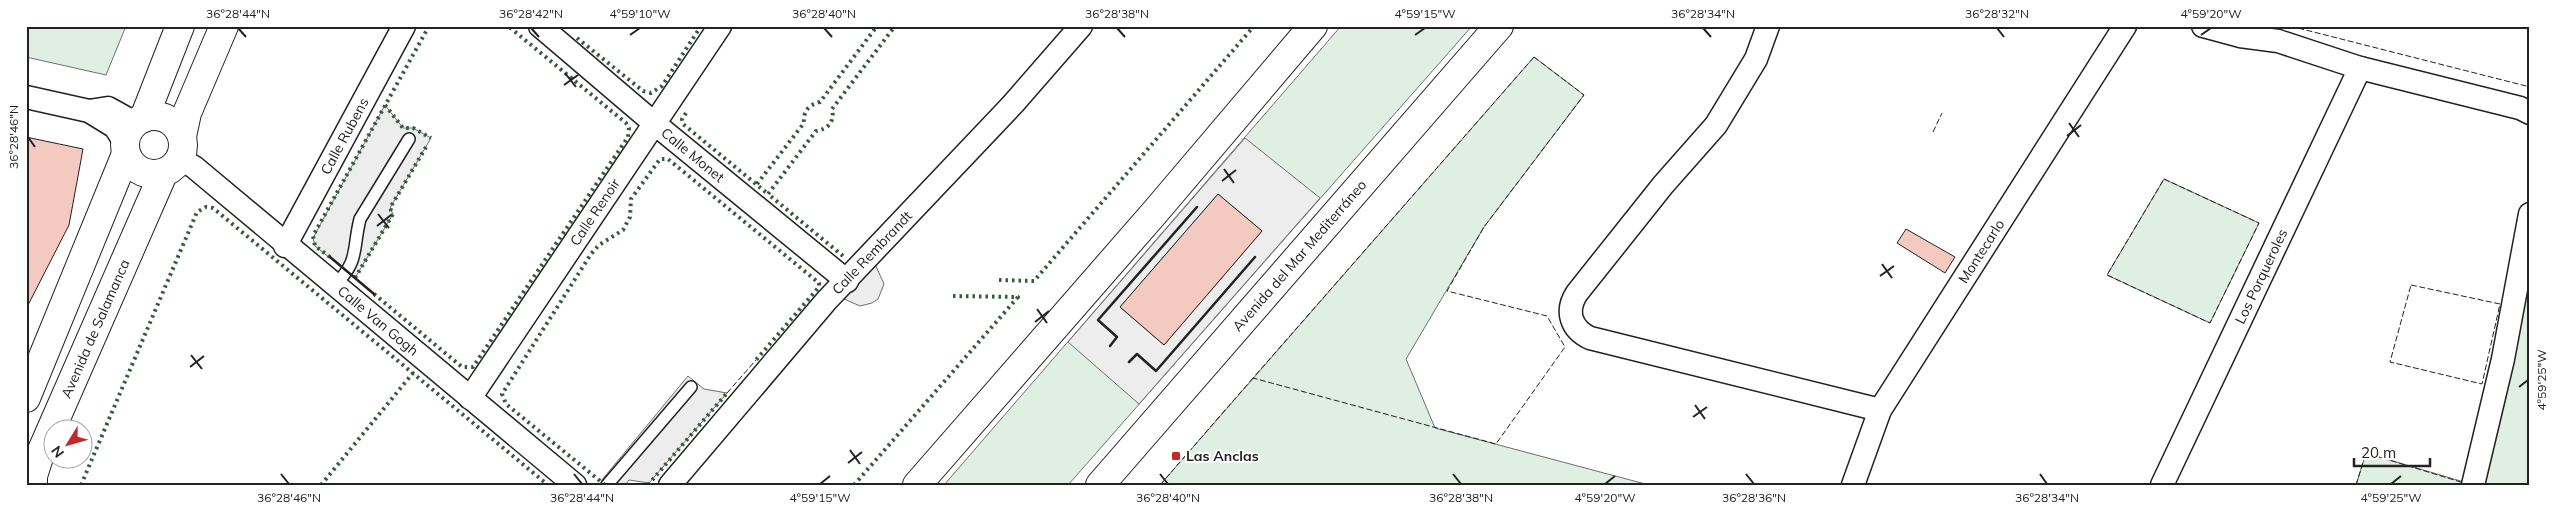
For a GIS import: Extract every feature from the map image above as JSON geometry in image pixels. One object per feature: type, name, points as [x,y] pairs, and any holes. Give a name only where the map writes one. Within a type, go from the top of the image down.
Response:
[{"type":"street","points":[[26,398],[133,135],[180,26]]},
{"type":"street","name":"Avenida de Salamanca","points":[[33,485],[39,457],[175,156],[187,113],[224,26]]},
{"type":"street","name":"Calle Rubens","points":[[285,246],[404,26]]},
{"type":"street","name":"Calle Renoir","points":[[470,398],[656,124],[720,26]]},
{"type":"street","name":"Calle Rembrandt","points":[[670,485],[827,300],[1013,104],[1081,26]]},
{"type":"street","points":[[917,485],[1156,211],[1313,26]]},
{"type":"street","name":"Avenida del Mar Mediterráneo","points":[[1100,485],[1499,26]]},
{"type":"street","points":[[1768,26],[1756,59],[1716,125],[1663,185],[1577,293],[1572,301],[1571,319],[1575,328],[1590,338],[1880,410]]},
{"type":"street","name":"Montecarlo","points":[[1853,485],[1880,410],[2124,26]]},
{"type":"street","points":[[2202,26],[2240,36],[2278,41],[2360,68],[2520,108],[2530,113]]},
{"type":"street","name":"Calle Monet","points":[[543,27],[656,124],[847,281]]},
{"type":"street","name":"Los Porqueroles","points":[[2162,485],[2360,68]]},
{"type":"street","points":[[26,97],[89,111],[108,108],[133,135],[132,164],[141,172],[151,174],[175,156],[176,126],[167,119],[155,116],[133,135]]},
{"type":"street","name":"Calle Van Gogh","points":[[175,156],[194,168],[285,246],[575,485]]},
{"type":"street","points":[[2473,485],[2503,359],[2530,214]]},
{"type":"lane","points":[[334,286],[348,272],[357,249],[356,234],[360,219],[409,139]]},
{"type":"lane","points":[[607,485],[691,387]]},
{"type":"green space","points":[[26,26],[126,26],[106,75],[26,57]]},
{"type":"green space","points":[[1341,26],[1472,26],[1068,485],[944,485]]},
{"type":"green space","points":[[1534,57],[1584,95],[1484,227],[1406,359],[1435,428],[1649,485],[1160,485]]},
{"type":"green space","points":[[2164,179],[2259,223],[2210,323],[2107,275]]},
{"type":"green space","points":[[2530,268],[2530,485],[2484,485]]},
{"type":"green space","points":[[2366,453],[2464,482],[2463,485],[2356,485]]},
{"type":"shaded area","points":[[385,105],[403,128],[413,128],[431,138],[390,208],[393,214],[355,278],[315,246],[313,238]]},
{"type":"shaded area","points":[[1245,138],[1320,198],[1139,404],[1068,342]],"holes":[[[1218,194],[1262,231],[1164,345],[1120,307]]]},
{"type":"shaded area","points":[[875,264],[884,284],[878,299],[872,303],[860,306],[844,299]]},
{"type":"shaded area","points":[[688,376],[704,389],[727,393],[649,483],[629,480],[625,485],[605,485],[601,481]]},
{"type":"building","points":[[26,137],[83,149],[69,225],[26,309]]},
{"type":"building","points":[[1218,194],[1262,231],[1164,345],[1120,307]]},
{"type":"building","points":[[1906,229],[1955,257],[1945,273],[1897,243]]},
{"type":"hedge","points":[[330,257],[315,246],[313,236],[429,26]]},
{"type":"hedge","points":[[374,294],[462,367],[473,367],[628,137],[629,128],[626,123],[508,26]]},
{"type":"hedge","points":[[577,38],[643,91],[651,93],[662,86],[701,26]]},
{"type":"hedge","points":[[757,184],[804,123],[804,116],[807,110],[812,105],[820,102],[877,26]]},
{"type":"hedge","points":[[843,256],[768,194],[816,131],[824,129],[830,124],[833,114],[832,109],[895,26]]},
{"type":"hedge","points":[[999,280],[1034,281],[1254,26]]},
{"type":"hedge","points":[[385,105],[403,128],[413,128],[431,138]]},
{"type":"hedge","points":[[686,113],[682,119],[683,124],[768,194]]},
{"type":"hedge","points":[[355,278],[393,214],[390,208],[426,147]]},
{"type":"hedge","points":[[605,485],[506,404],[502,394],[591,254],[599,245],[623,230],[630,217],[631,199],[660,159],[668,159],[819,283],[819,287],[756,360]]},
{"type":"hedge","points":[[81,485],[197,212],[206,207],[213,208],[548,485]]},
{"type":"hedge","points":[[854,485],[1018,297],[950,296]]},
{"type":"hedge","points":[[321,485],[413,373]]},
{"type":"hedge","points":[[648,485],[727,393]]},
{"type":"fence","points":[[2290,26],[2530,87]]},
{"type":"fence","points":[[1534,57],[1584,95],[1484,227],[1447,291],[1547,316],[1565,347],[1496,444],[1253,378],[1534,57]]},
{"type":"fence","points":[[1933,132],[1942,113]]},
{"type":"fence","points":[[2164,179],[2259,223],[2210,323],[2107,275],[2164,179]]},
{"type":"fence","points":[[2411,285],[2500,304],[2482,384],[2390,362],[2411,285]]},
{"type":"fence","points":[[727,393],[756,360]]},
{"type":"fence","points":[[1160,485],[1253,378]]},
{"type":"fence","points":[[2356,485],[2366,453],[2464,483]]},
{"type":"wall","points":[[1110,346],[1117,337],[1098,320],[1197,207]]},
{"type":"wall","points":[[330,257],[374,294]]},
{"type":"wall","points":[[1129,362],[1137,354],[1156,371],[1255,257]]},
{"type":"place","name":"Las Anclas","points":[[1176,456]]}]
